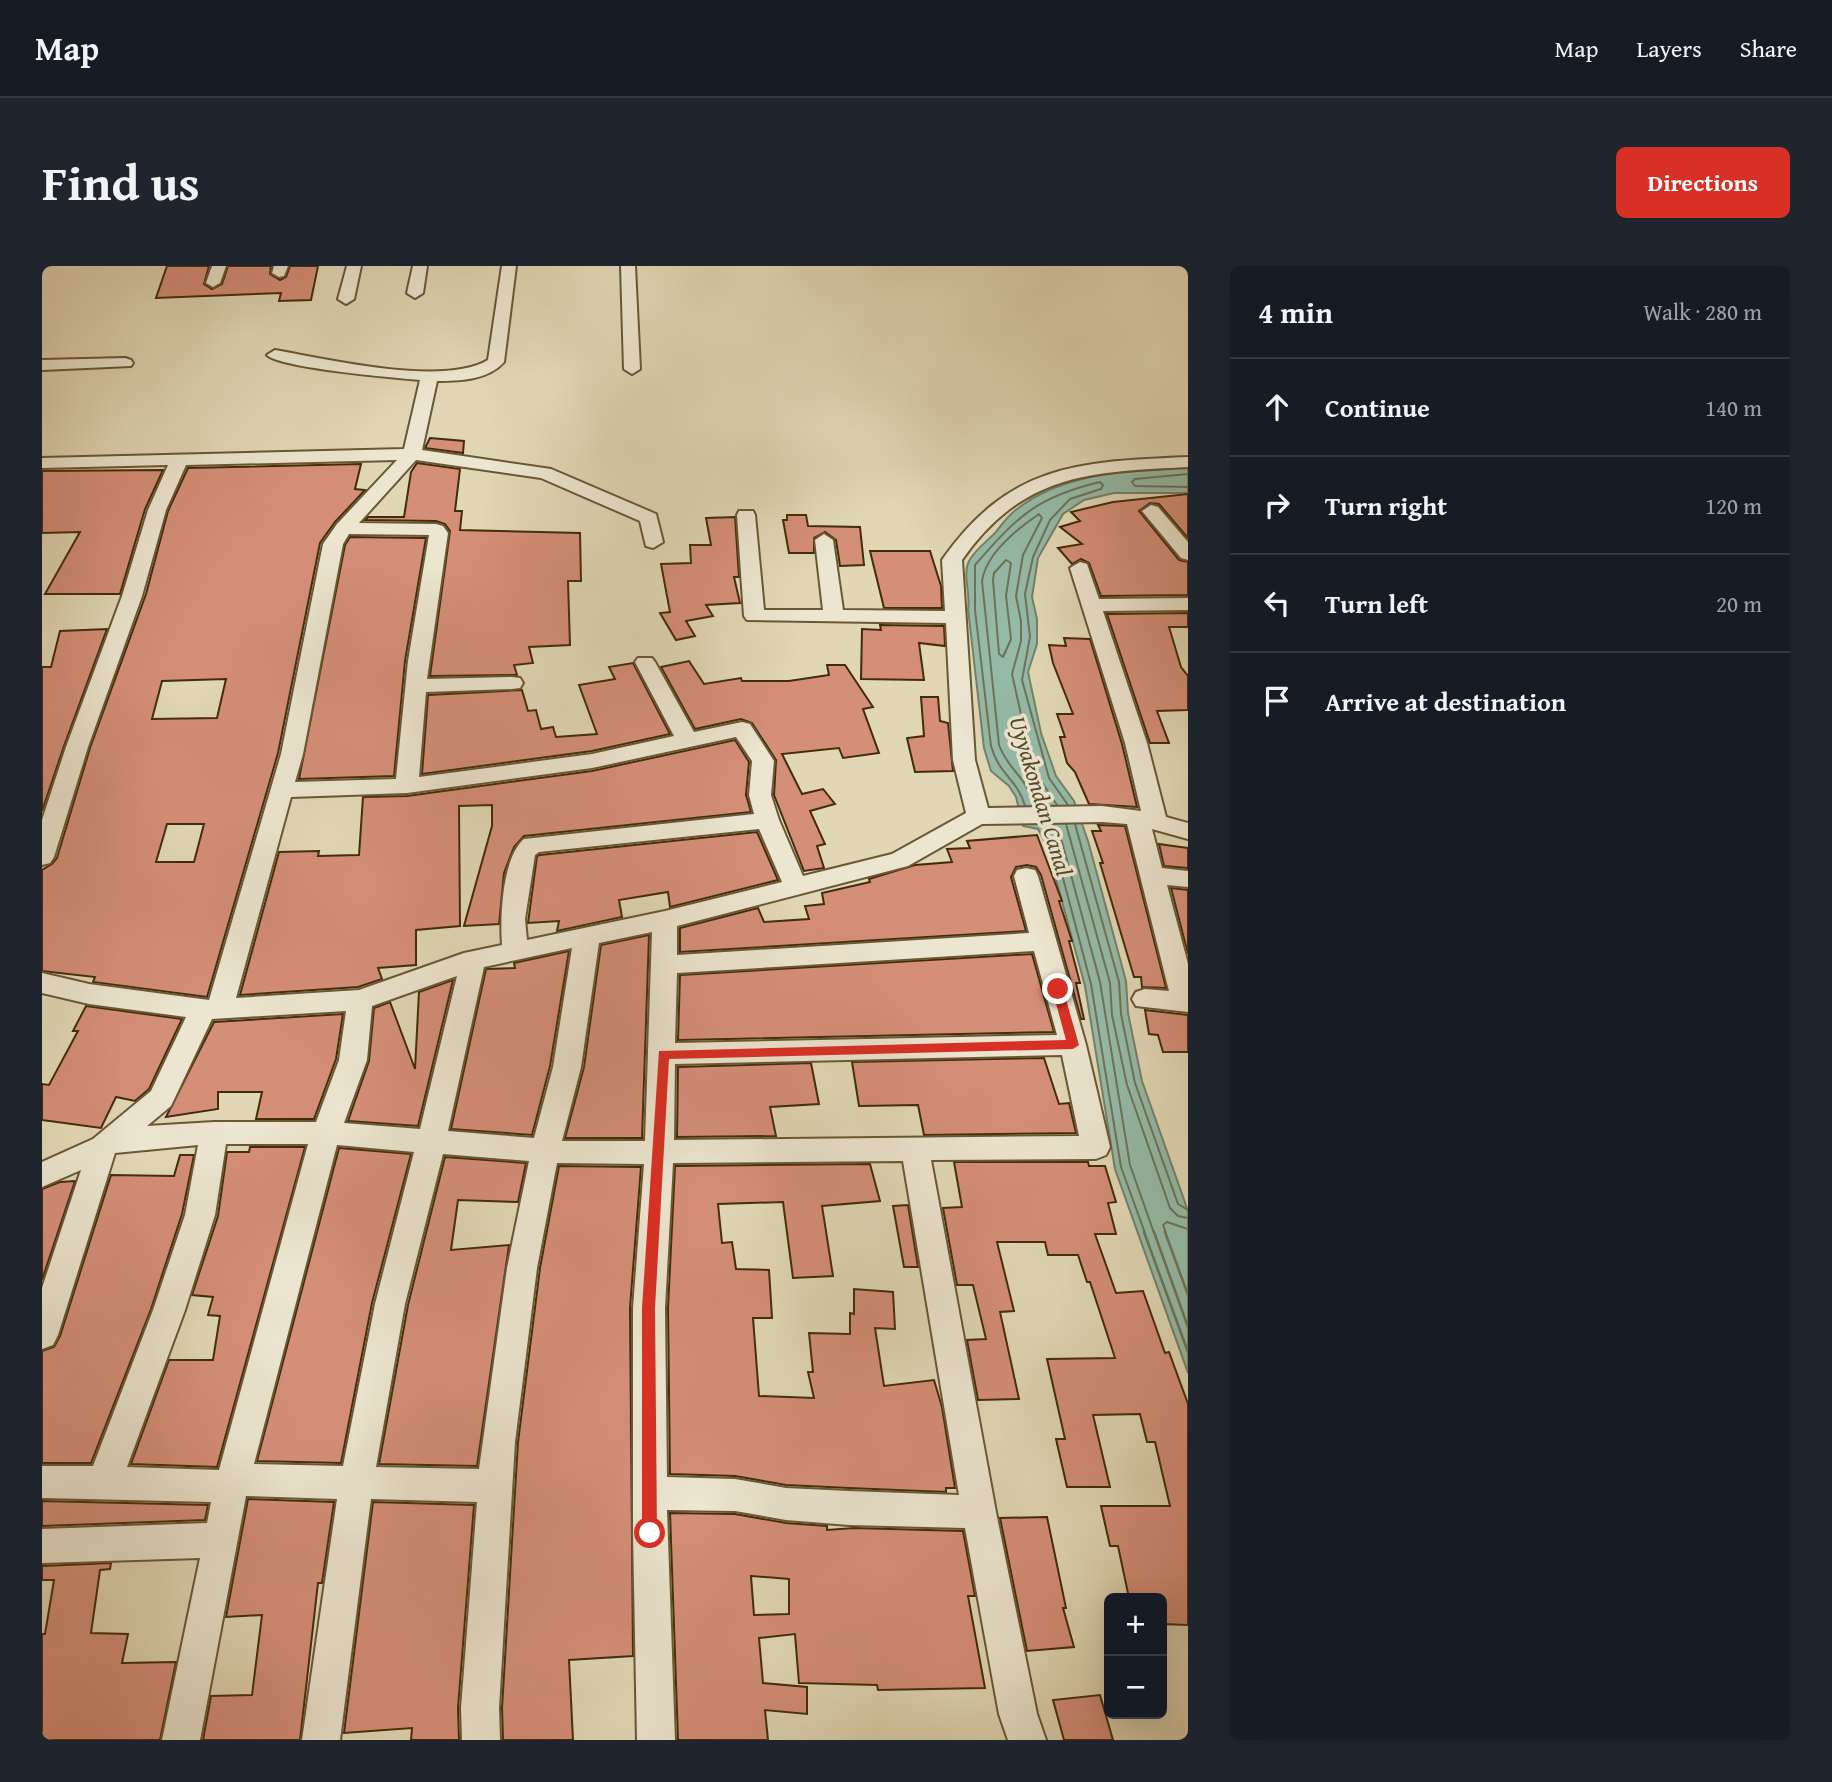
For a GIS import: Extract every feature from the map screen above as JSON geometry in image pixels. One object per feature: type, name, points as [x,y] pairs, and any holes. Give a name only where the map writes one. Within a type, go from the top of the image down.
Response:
[{"type":"street","points":[[213,283],[219,266]]},
{"type":"street","points":[[346,299],[354,266]]},
{"type":"street","points":[[415,293],[419,266]]},
{"type":"street","points":[[275,355],[429,378],[479,373],[491,368],[496,362],[509,266]]},
{"type":"street","points":[[628,266],[632,369]]},
{"type":"street","points":[[42,365],[125,363]]},
{"type":"street","points":[[42,1175],[108,1143],[161,1098],[212,1009],[283,790],[333,544],[344,528],[412,454],[429,378]]},
{"type":"street","points":[[42,463],[412,454],[545,473],[649,518],[653,542]]},
{"type":"street","points":[[42,857],[77,747],[132,596],[158,510],[179,460]]},
{"type":"street","points":[[978,816],[964,760],[952,560],[992,512],[1038,482],[1068,473],[1188,462]]},
{"type":"street","points":[[1151,512],[1188,554]]},
{"type":"street","points":[[746,515],[754,616],[955,617]]},
{"type":"street","points":[[344,528],[436,530],[439,533],[415,686],[407,786]]},
{"type":"street","points":[[824,540],[834,616]]},
{"type":"street","points":[[1080,568],[1136,743],[1152,875],[1186,1002],[1145,999]]},
{"type":"street","points":[[1091,605],[1188,604]]},
{"type":"street","points":[[645,662],[688,741]]},
{"type":"street","points":[[415,686],[512,683]]},
{"type":"street","points":[[283,790],[407,786],[592,761],[742,729],[763,761],[760,795],[767,820],[796,887]]},
{"type":"street","points":[[42,983],[89,994],[212,1009],[360,1000],[473,960],[664,920],[900,860],[978,816],[1090,814],[1146,820],[1188,831]]},
{"type":"street","points":[[515,951],[513,919],[524,852],[532,845],[767,820]]},
{"type":"street","points":[[1152,875],[1188,878]]},
{"type":"street","points":[[108,1143],[214,1133],[326,1132],[545,1152],[1096,1147],[1073,1045],[1026,876]]},
{"type":"street","points":[[656,1740],[649,1308],[663,1054],[664,920]]},
{"type":"street","points":[[481,1740],[480,1708],[498,1442],[522,1268],[545,1152],[568,1067],[587,936]]},
{"type":"street","points":[[663,965],[1045,941]]},
{"type":"street","points":[[321,1740],[356,1484],[390,1304],[447,1080],[473,960]]},
{"type":"street","points":[[181,1740],[232,1484],[326,1132],[353,1060],[360,1000]]},
{"type":"street","points":[[663,1054],[1073,1045]]},
{"type":"street","points":[[104,1482],[169,1310],[200,1215],[214,1133]]},
{"type":"street","points":[[42,1335],[108,1143]]},
{"type":"street","points":[[915,1149],[979,1512],[1018,1714],[1027,1740]]},
{"type":"street","points":[[42,1482],[496,1486]]},
{"type":"street","points":[[650,1493],[735,1495],[786,1504],[849,1508],[979,1512]]},
{"type":"street","points":[[42,1546],[219,1539]]},
{"type":"water","name":"Uyyakondan Canal","points":[[1188,467],[1188,493],[1114,493],[1084,500],[1063,514],[1038,558],[1032,597],[1037,619],[1037,644],[1028,672],[1041,733],[1056,776],[1074,801],[1088,841],[1126,981],[1128,1013],[1142,1081],[1188,1211],[1188,1373],[1115,1169],[1085,986],[1047,846],[1038,829],[1023,826],[1016,797],[1009,786],[991,771],[984,748],[966,572],[969,561],[977,550],[1013,512],[1036,496],[1077,480],[1121,472]]},
{"type":"building","points":[[167,266],[209,266],[204,284],[212,289],[222,284],[228,266],[271,266],[270,274],[280,280],[286,277],[290,266],[318,266],[311,300],[279,301],[281,293],[156,298]]},
{"type":"building","points":[[430,438],[464,441],[463,453],[425,448]]},
{"type":"building","points":[[417,463],[460,469],[455,511],[462,511],[460,530],[580,533],[581,581],[568,581],[570,645],[529,647],[533,663],[514,665],[517,675],[430,676],[450,531],[445,524],[436,521],[365,520],[368,517],[404,517],[411,472]]},
{"type":"building","points":[[361,464],[355,489],[365,490],[335,522],[320,543],[278,753],[207,997],[93,982],[95,977],[42,971],[42,870],[57,858],[90,748],[146,594],[168,511],[188,468]],"holes":[[[226,679],[217,718],[152,719],[162,681]],[[167,824],[204,824],[194,862],[156,862]]]},
{"type":"building","points":[[163,470],[145,509],[120,594],[45,594],[80,532],[42,533],[42,471]]},
{"type":"building","points":[[1188,494],[1188,538],[1159,504],[1150,503],[1139,511],[1179,560],[1188,562],[1188,595],[1101,596],[1089,563],[1081,559],[1072,564],[1058,548],[1082,544],[1060,527],[1080,521],[1071,512],[1113,502]]},
{"type":"building","points":[[787,515],[806,515],[808,526],[860,527],[864,565],[840,566],[836,540],[825,532],[814,538],[814,553],[789,553],[783,520],[787,520]]},
{"type":"building","points":[[735,517],[739,577],[734,577],[740,603],[706,605],[713,616],[686,621],[695,636],[676,640],[660,613],[670,612],[661,564],[691,563],[690,545],[711,545],[706,518]]},
{"type":"building","points":[[350,537],[426,538],[405,661],[394,776],[299,779],[345,545]]},
{"type":"building","points":[[870,551],[930,551],[941,586],[942,608],[884,608]]},
{"type":"building","points":[[1188,613],[1188,627],[1169,627],[1181,667],[1188,676],[1188,710],[1157,711],[1169,743],[1150,743],[1107,614]]},
{"type":"building","points":[[880,625],[944,626],[945,646],[919,643],[924,680],[861,679],[862,629],[881,630]]},
{"type":"building","points":[[107,629],[42,811],[42,667],[51,667],[60,631]]},
{"type":"building","points":[[1064,638],[1090,639],[1122,744],[1137,807],[1089,804],[1075,772],[1067,763],[1060,737],[1065,737],[1057,714],[1073,714],[1053,663],[1049,645],[1066,646]]},
{"type":"building","points":[[689,661],[704,684],[741,678],[742,681],[789,681],[829,675],[827,665],[845,665],[873,707],[863,709],[879,753],[843,758],[839,748],[782,754],[802,794],[823,789],[835,804],[810,811],[825,844],[817,846],[824,868],[804,871],[774,795],[776,760],[752,723],[741,719],[695,729],[661,667]]},
{"type":"building","points":[[633,663],[670,734],[592,751],[422,774],[428,695],[522,690],[528,711],[536,710],[541,729],[553,727],[556,737],[597,734],[579,685],[615,679],[609,667]]},
{"type":"building","points":[[921,697],[938,697],[940,721],[948,723],[953,771],[915,772],[907,738],[924,736]]},
{"type":"building","points":[[735,740],[749,762],[746,795],[751,812],[524,836],[514,847],[504,873],[499,924],[464,926],[492,826],[492,805],[459,806],[460,926],[416,930],[416,965],[378,968],[382,979],[358,987],[240,995],[279,852],[319,851],[318,856],[359,855],[363,797],[407,796],[592,771]]},
{"type":"building","points":[[1098,825],[1125,826],[1166,988],[1142,987],[1141,977],[1134,977],[1092,831],[1101,831]]},
{"type":"building","points":[[757,832],[778,880],[670,907],[668,892],[619,900],[622,917],[557,931],[559,921],[528,923],[537,856]]},
{"type":"building","points":[[1037,835],[1062,901],[1059,901],[1072,941],[1069,941],[1080,983],[1076,983],[1084,1019],[1081,1019],[1041,875],[1036,867],[1027,865],[1016,867],[1011,877],[1026,931],[680,952],[680,928],[758,908],[764,922],[809,919],[805,906],[824,904],[822,893],[870,882],[869,879],[915,865],[952,862],[947,849],[970,848],[967,841]]},
{"type":"building","points":[[1159,844],[1188,848],[1188,868],[1164,866]]},
{"type":"building","points":[[1171,888],[1188,890],[1188,954]]},
{"type":"building","points":[[649,935],[642,1138],[565,1138],[584,1067],[601,945]]},
{"type":"building","points":[[569,951],[550,1066],[532,1135],[451,1129],[486,969],[515,968],[514,963]]},
{"type":"building","points":[[1032,954],[1054,1032],[678,1040],[680,975]]},
{"type":"building","points":[[453,980],[418,1126],[348,1121],[369,1061],[374,1008],[390,1002],[415,1069],[419,992]]},
{"type":"building","points":[[86,1006],[182,1019],[149,1089],[135,1101],[116,1097],[101,1128],[42,1120],[42,1084],[49,1085],[78,1031],[73,1031]]},
{"type":"building","points":[[1145,1010],[1188,1015],[1188,1052],[1163,1052],[1158,1035],[1149,1034]]},
{"type":"building","points":[[343,1014],[336,1059],[314,1119],[256,1119],[262,1092],[218,1092],[218,1109],[166,1117],[214,1022]]},
{"type":"building","points":[[1044,1058],[1059,1104],[1069,1103],[1076,1133],[924,1135],[918,1105],[859,1106],[852,1062]]},
{"type":"building","points":[[811,1063],[819,1104],[770,1107],[776,1136],[677,1137],[678,1067]]},
{"type":"building","points":[[250,1147],[305,1147],[217,1467],[131,1464],[169,1360],[213,1360],[220,1316],[208,1315],[213,1297],[192,1295],[218,1216],[227,1152],[249,1152]]},
{"type":"building","points":[[339,1148],[411,1154],[372,1303],[341,1463],[257,1461]]},
{"type":"building","points":[[180,1155],[194,1155],[182,1214],[151,1309],[91,1463],[42,1463],[42,1351],[54,1347],[60,1336],[111,1175],[174,1176]]},
{"type":"building","points":[[445,1157],[526,1163],[518,1202],[458,1200],[451,1250],[509,1245],[477,1466],[379,1464],[408,1305]]},
{"type":"building","points":[[954,1162],[1088,1162],[1089,1166],[1105,1166],[1116,1202],[1108,1203],[1116,1234],[1095,1234],[1116,1293],[1143,1291],[1165,1353],[1169,1352],[1188,1404],[1188,1625],[1167,1624],[1167,1593],[1128,1593],[1118,1546],[1110,1546],[1101,1506],[1170,1506],[1155,1442],[1147,1442],[1140,1414],[1093,1415],[1110,1487],[1067,1487],[1056,1439],[1065,1439],[1047,1359],[1115,1358],[1090,1282],[1087,1282],[1078,1255],[1048,1255],[1045,1242],[997,1242],[1014,1311],[1000,1312],[1019,1399],[978,1400],[967,1340],[986,1339],[973,1285],[957,1285],[943,1208],[962,1207]]},
{"type":"building","points":[[870,1164],[880,1201],[822,1206],[833,1276],[793,1278],[783,1202],[718,1204],[722,1243],[732,1242],[736,1269],[769,1270],[772,1318],[753,1318],[759,1396],[814,1398],[808,1372],[813,1372],[809,1333],[850,1334],[850,1313],[854,1314],[854,1289],[893,1292],[895,1329],[875,1328],[884,1386],[934,1380],[942,1407],[955,1488],[946,1488],[946,1492],[786,1485],[735,1476],[670,1474],[668,1308],[675,1166]]},
{"type":"building","points":[[559,1166],[641,1167],[630,1308],[633,1656],[569,1660],[573,1740],[503,1740],[502,1708],[518,1442],[540,1268]]},
{"type":"building","points":[[75,1181],[42,1280],[42,1189],[60,1182]]},
{"type":"building","points":[[908,1205],[918,1267],[904,1267],[893,1206]]},
{"type":"building","points":[[248,1499],[334,1502],[322,1583],[318,1583],[300,1740],[203,1740],[211,1696],[252,1695],[262,1615],[226,1617]]},
{"type":"building","points":[[42,1501],[208,1505],[205,1520],[42,1526]]},
{"type":"building","points":[[373,1502],[474,1505],[458,1708],[459,1740],[411,1740],[412,1728],[344,1733]]},
{"type":"building","points":[[670,1513],[735,1514],[786,1523],[827,1526],[827,1530],[854,1528],[963,1531],[975,1596],[968,1596],[985,1688],[878,1690],[877,1685],[799,1683],[795,1634],[759,1638],[763,1683],[807,1687],[807,1714],[765,1710],[768,1740],[678,1740]],"holes":[[[751,1576],[789,1579],[789,1614],[754,1615]]]},
{"type":"building","points":[[1047,1517],[1066,1608],[1063,1608],[1074,1647],[1027,1651],[1000,1518]]},
{"type":"building","points":[[111,1563],[110,1569],[100,1570],[91,1633],[128,1634],[122,1663],[176,1662],[160,1740],[42,1740],[42,1634],[45,1634],[54,1580],[42,1580],[42,1566]]},
{"type":"building","points":[[1100,1695],[1104,1719],[1107,1719],[1113,1740],[1064,1740],[1053,1700]]},
{"type":"route","points":[[650,1533],[649,1308],[663,1054],[1073,1045],[1058,989]]}]
